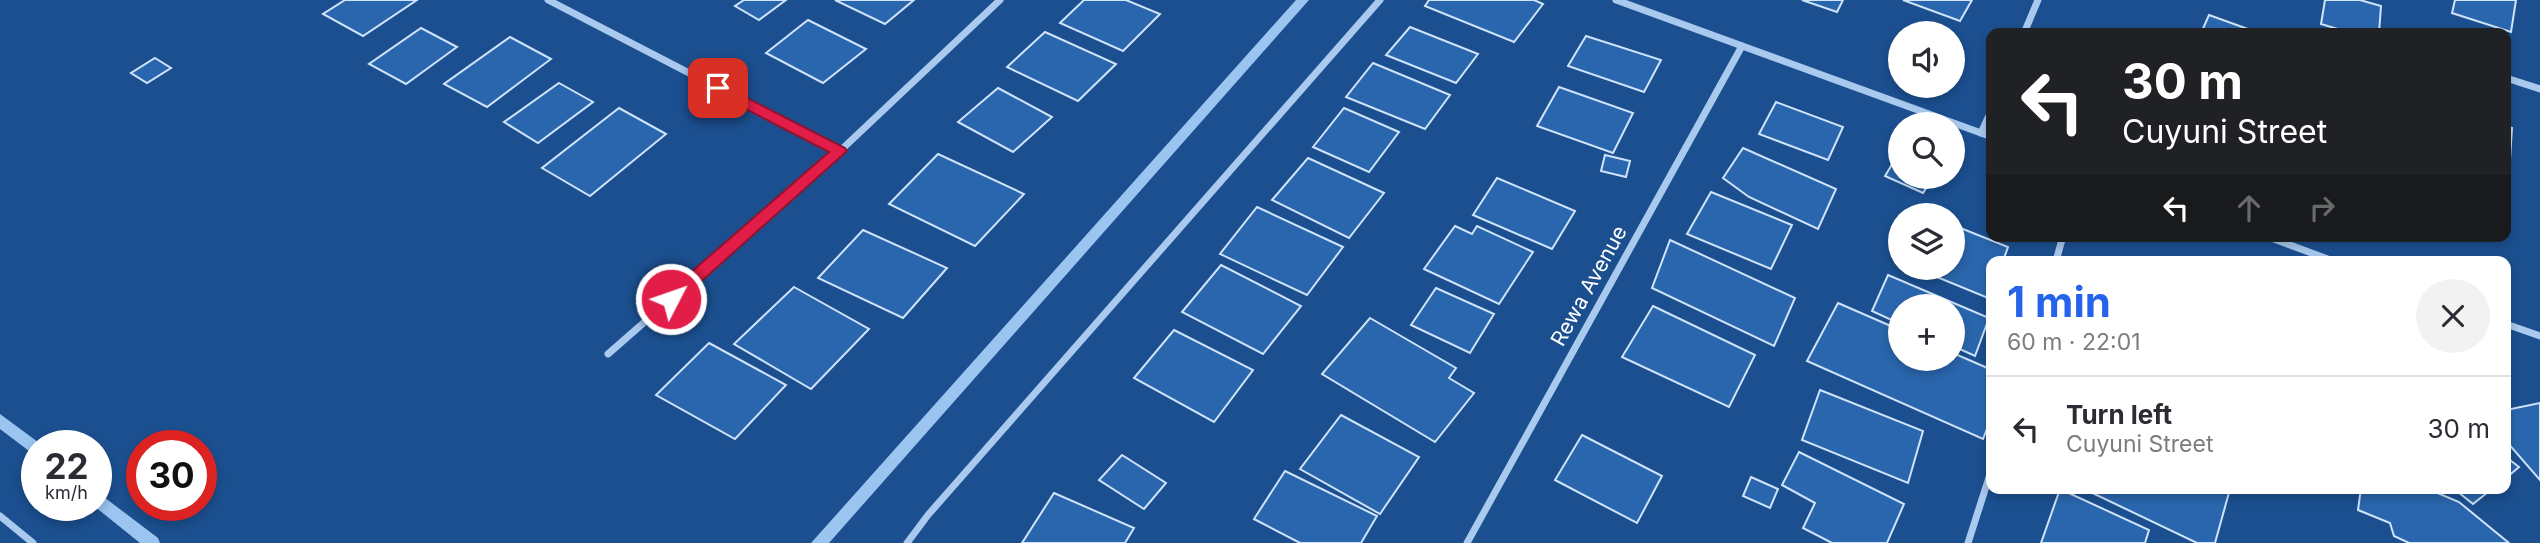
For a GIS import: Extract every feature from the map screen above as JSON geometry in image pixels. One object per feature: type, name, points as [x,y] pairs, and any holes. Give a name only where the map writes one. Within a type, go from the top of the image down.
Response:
[{"type":"street","points":[[548,0],[840,151]]},
{"type":"street","points":[[608,354],[840,151],[1000,0]]},
{"type":"street","points":[[907,543],[937,505],[1380,0]]},
{"type":"street","points":[[1616,0],[1986,134]]},
{"type":"street","points":[[2026,28],[2038,0]]},
{"type":"street","name":"Rewa Avenue","points":[[1467,543],[1742,46]]},
{"type":"street","points":[[2511,80],[2540,89]]},
{"type":"street","points":[[1981,133],[1986,122]]},
{"type":"street","points":[[2282,242],[2320,256]]},
{"type":"street","points":[[2511,326],[2540,336]]},
{"type":"street","points":[[1968,543],[1986,487]]},
{"type":"street","points":[[0,516],[33,543]]},
{"type":"building","points":[[345,0],[417,0],[363,36],[323,14]]},
{"type":"building","points":[[744,0],[786,0],[759,20],[735,6]]},
{"type":"building","points":[[835,0],[914,0],[885,24]]},
{"type":"building","points":[[1084,0],[1126,0],[1160,14],[1123,51],[1060,23]]},
{"type":"building","points":[[1429,0],[1534,0],[1543,4],[1514,42],[1425,6]]},
{"type":"building","points":[[1802,0],[1843,0],[1837,12]]},
{"type":"building","points":[[1903,0],[1972,0],[1960,21]]},
{"type":"building","points":[[2325,0],[2360,0],[2381,6],[2379,28],[2334,28],[2321,24]]},
{"type":"building","points":[[2455,0],[2516,0],[2511,32],[2511,28],[2499,28],[2452,13]]},
{"type":"building","points":[[2209,15],[2245,28],[2203,28]]},
{"type":"building","points":[[808,20],[866,49],[823,83],[766,53]]},
{"type":"building","points":[[1410,27],[1478,54],[1456,83],[1386,55]]},
{"type":"building","points":[[421,28],[457,47],[406,84],[369,64]]},
{"type":"building","points":[[1045,32],[1116,64],[1078,101],[1007,67]]},
{"type":"building","points":[[1586,36],[1661,60],[1644,92],[1568,66]]},
{"type":"building","points":[[510,37],[551,59],[487,107],[444,84]]},
{"type":"building","points":[[155,58],[171,68],[147,83],[131,73]]},
{"type":"building","points":[[1373,63],[1450,95],[1425,129],[1346,97]]},
{"type":"building","points":[[559,83],[593,102],[538,143],[504,122]]},
{"type":"building","points":[[1559,87],[1633,113],[1613,153],[1537,126]]},
{"type":"building","points":[[998,88],[1052,117],[1013,152],[958,122]]},
{"type":"building","points":[[1776,102],[1843,127],[1828,160],[1759,134]]},
{"type":"building","points":[[619,108],[666,134],[590,196],[542,168]]},
{"type":"building","points":[[1344,108],[1399,132],[1369,172],[1313,147]]},
{"type":"building","points":[[1743,148],[1836,189],[1818,229],[1749,197],[1723,178]]},
{"type":"building","points":[[938,154],[1024,194],[975,246],[889,204]]},
{"type":"building","points":[[1605,155],[1630,161],[1626,177],[1601,171]]},
{"type":"building","points":[[1308,158],[1384,193],[1349,238],[1272,200]]},
{"type":"building","points":[[1497,178],[1575,211],[1552,249],[1473,215]]},
{"type":"building","points":[[1711,192],[1792,225],[1771,269],[1687,234]]},
{"type":"building","points":[[1257,207],[1343,247],[1307,295],[1220,254]]},
{"type":"building","points":[[1455,226],[1472,234],[1477,226],[1533,252],[1499,304],[1424,269]]},
{"type":"building","points":[[863,230],[947,268],[903,318],[818,278]]},
{"type":"building","points":[[1965,230],[1986,238],[1986,242],[1996,242],[2008,247],[2005,256],[1986,256],[1986,297],[1944,280],[1965,280]]},
{"type":"building","points":[[1670,240],[1795,298],[1774,346],[1652,288]]},
{"type":"building","points":[[1221,265],[1301,306],[1263,354],[1182,312]]},
{"type":"building","points":[[1888,275],[1888,280],[1900,280],[1933,294],[1888,294],[1888,318],[1872,311]]},
{"type":"building","points":[[794,287],[869,329],[811,389],[734,344]]},
{"type":"building","points":[[1436,288],[1494,314],[1470,353],[1411,325]]},
{"type":"building","points":[[1838,303],[1888,325],[1888,371],[1965,371],[1965,358],[1986,367],[1986,431],[1983,439],[1807,361]]},
{"type":"building","points":[[1653,306],[1755,355],[1729,407],[1622,357]]},
{"type":"building","points":[[1965,308],[1986,317],[1986,326],[1975,356],[1965,351]]},
{"type":"building","points":[[1370,318],[1456,368],[1449,378],[1474,393],[1435,442],[1322,374]]},
{"type":"building","points":[[1174,330],[1253,370],[1214,422],[1134,378]]},
{"type":"building","points":[[709,343],[786,385],[735,439],[656,395]]},
{"type":"building","points":[[1820,390],[1923,431],[1908,483],[1802,440]]},
{"type":"building","points":[[2540,403],[2540,480],[2511,447],[2511,409]]},
{"type":"building","points":[[1341,415],[1419,457],[1380,514],[1300,469]]},
{"type":"building","points":[[1582,435],[1662,476],[1637,523],[1555,480]]},
{"type":"building","points":[[1799,452],[1904,504],[1887,543],[1832,543],[1803,528],[1815,503],[1782,485]]},
{"type":"building","points":[[1122,455],[1166,483],[1144,509],[1099,480]]},
{"type":"building","points":[[2511,461],[2519,467],[2511,474]]},
{"type":"building","points":[[1285,471],[1377,516],[1361,543],[1300,543],[1254,519]]},
{"type":"building","points":[[1751,477],[1778,489],[1770,508],[1743,496]]},
{"type":"building","points":[[1054,493],[1134,528],[1125,543],[1022,543]]},
{"type":"building","points":[[2058,494],[2071,494],[2149,530],[2145,543],[2041,543]]},
{"type":"building","points":[[2095,494],[2229,494],[2215,543],[2197,543]]},
{"type":"building","points":[[2360,494],[2440,494],[2459,502],[2509,543],[2409,543],[2394,536],[2390,523],[2358,510]]},
{"type":"building","points":[[2460,494],[2486,494],[2473,504]]},
{"type":"waterway","points":[[819,543],[1303,0]]},
{"type":"waterway","points":[[0,420],[21,437]]},
{"type":"waterway","points":[[112,511],[152,543]]},
{"type":"route","points":[[671,299],[840,151],[718,88]]}]
